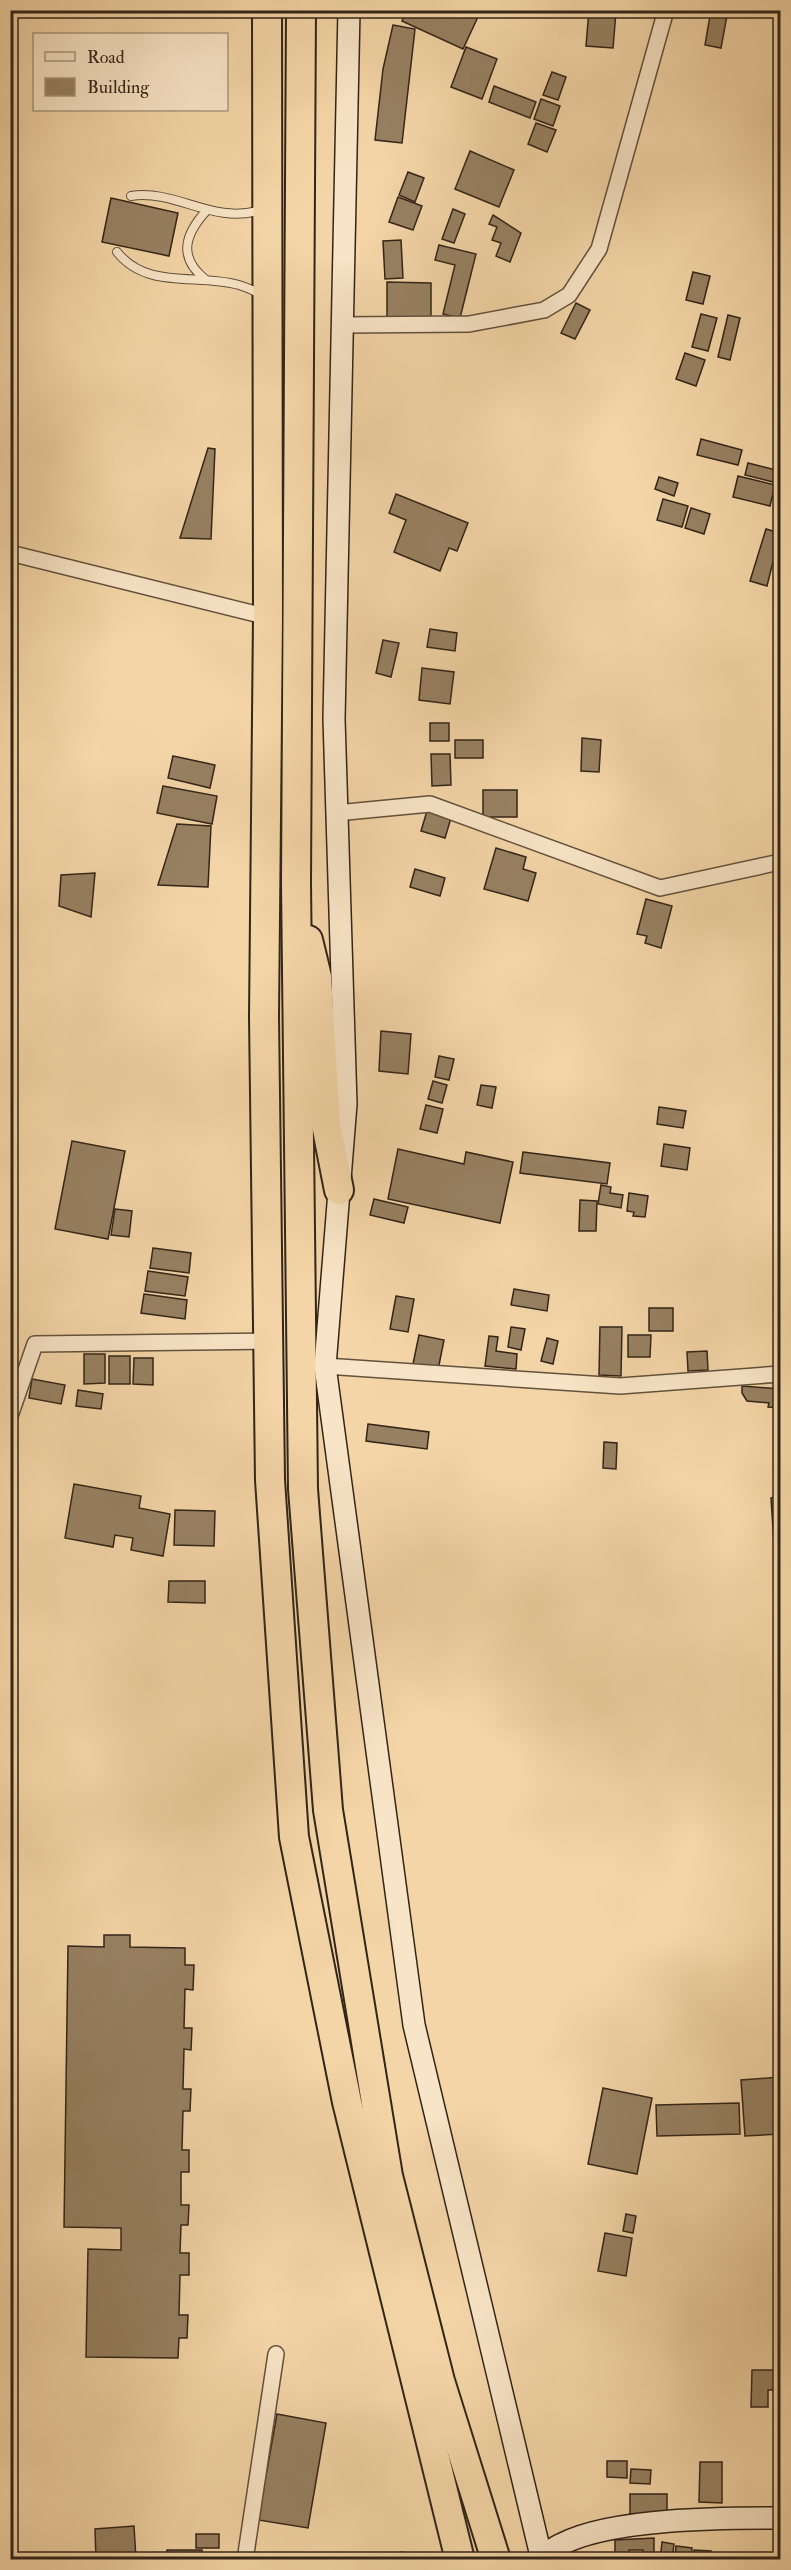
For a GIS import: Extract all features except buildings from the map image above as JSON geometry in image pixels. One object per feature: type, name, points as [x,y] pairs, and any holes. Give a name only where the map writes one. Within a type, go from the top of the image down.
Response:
[{"type":"highway","points":[[267,10],[268,617],[264,1017],[270,1480],[294,1837],[347,2102],[460,2559]]},
{"type":"highway","points":[[301,10],[296,883],[303,1489],[328,1810],[388,2176],[440,2381],[496,2559]]},
{"type":"highway","points":[[301,65],[308,10]]},
{"type":"highway","points":[[296,883],[317,977],[326,1124],[339,1190]]},
{"type":"street","points":[[349,10],[334,719],[346,1104],[325,1366],[414,2025],[541,2559],[560,2544],[582,2536],[621,2528],[674,2522],[780,2518]]},
{"type":"street","points":[[342,325],[469,324],[544,310],[569,295],[598,249],[666,10]]},
{"type":"street","points":[[10,553],[268,617]]},
{"type":"street","points":[[336,813],[430,804],[660,888],[780,862]]},
{"type":"street","points":[[10,1416],[36,1344],[268,1341]]},
{"type":"street","points":[[325,1366],[620,1386],[780,1374]]},
{"type":"street","points":[[245,2559],[276,2354]]},
{"type":"lane","points":[[131,196],[148,194],[236,216],[267,208]]},
{"type":"lane","points":[[207,210],[190,232],[186,250],[192,269],[207,280]]},
{"type":"lane","points":[[117,252],[126,263],[152,277],[207,280],[239,285],[268,297]]}]
